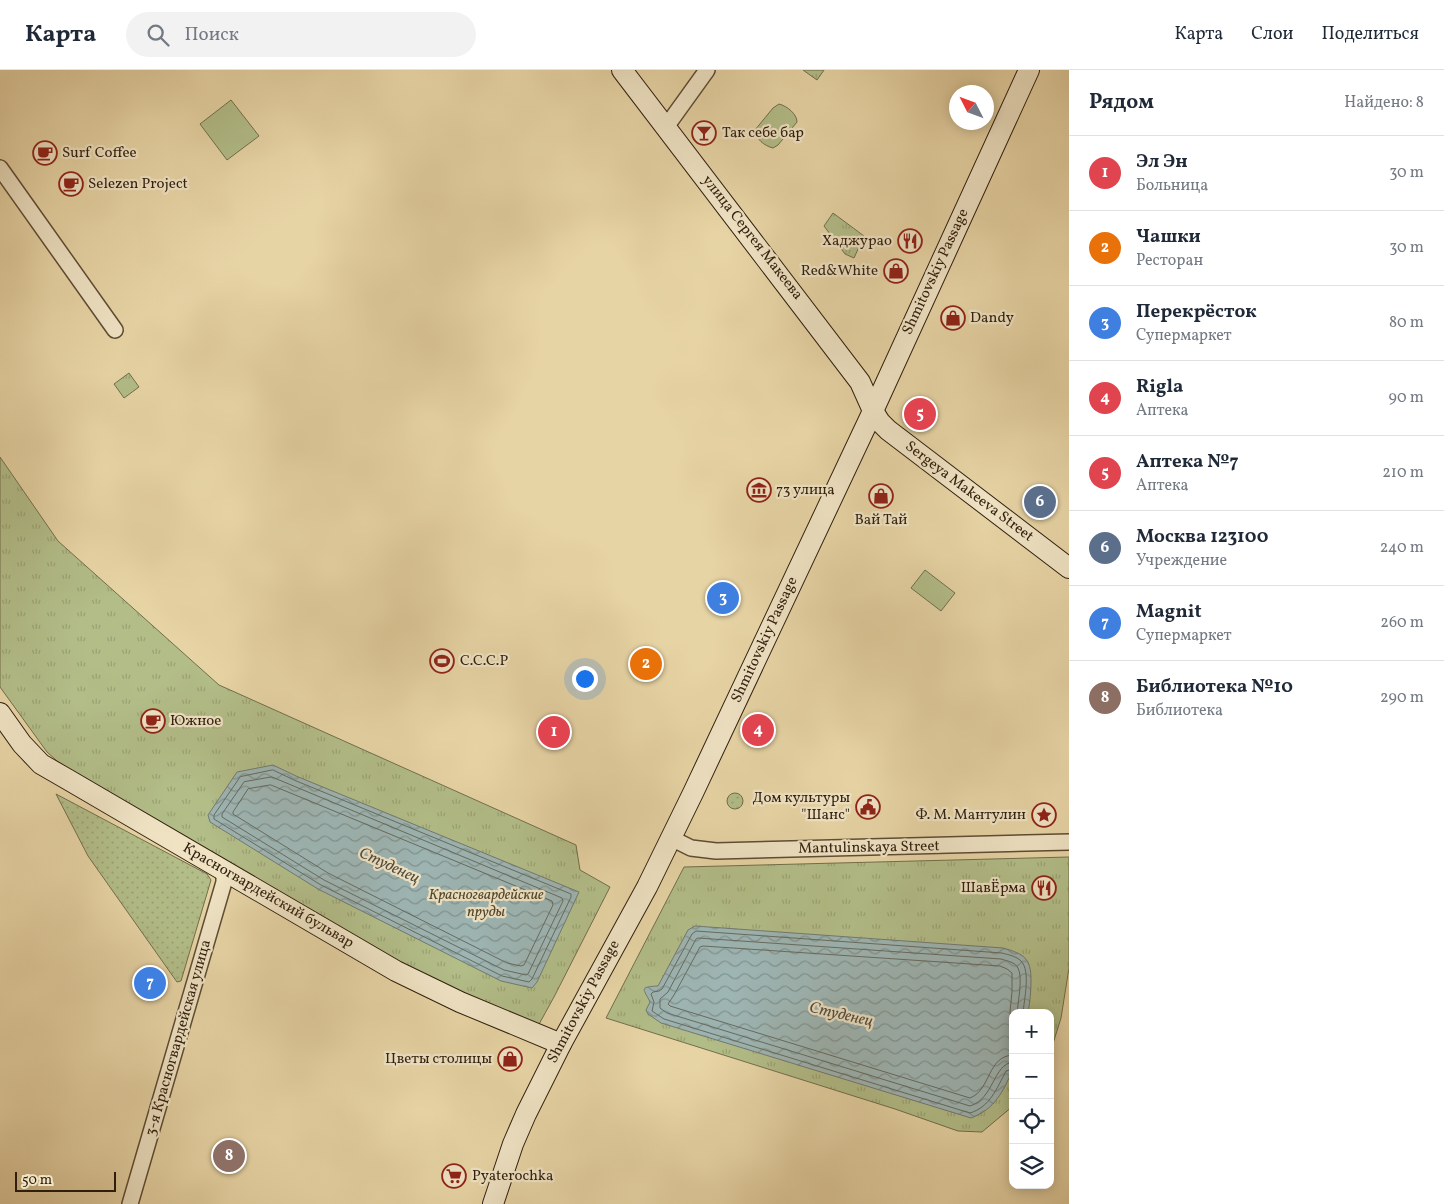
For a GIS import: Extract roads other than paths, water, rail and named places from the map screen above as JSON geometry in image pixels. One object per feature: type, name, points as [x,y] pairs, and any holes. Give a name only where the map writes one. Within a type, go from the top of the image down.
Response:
[{"type":"street","name":"улица Сергея Макеева","points":[[622,70],[860,382],[873,411]]},
{"type":"street","points":[[666,127],[708,70]]},
{"type":"street","name":"Shmitovskiy Passage","points":[[493,1204],[513,1144],[526,1114],[561,1044],[647,887],[671,838],[873,411],[1029,70]]},
{"type":"street","points":[[0,168],[115,330]]},
{"type":"street","name":"Sergeya Makeeva Street","points":[[873,411],[888,430],[1069,568]]},
{"type":"street","name":"Красногвардейский бульвар","points":[[0,713],[22,744],[41,764],[396,972],[460,1002],[561,1044]]},
{"type":"street","name":"Mantulinskaya Street","points":[[671,838],[691,848],[716,851],[1069,842]]},
{"type":"street","name":"3-я Красногвардейская улица","points":[[130,1204],[224,882],[224,871]]},
{"type":"water","name":"Студенец","points":[[273,765],[579,892],[537,982],[532,988],[501,981],[318,889],[210,822],[208,815],[237,772]]},
{"type":"water","name":"Студенец","points":[[695,926],[1003,948],[1016,952],[1025,958],[1030,967],[1030,996],[1028,1009],[1009,1009],[1009,1078],[1006,1085],[992,1105],[971,1118],[661,1023],[648,1014],[646,1010],[650,1002],[644,990],[647,987],[658,986],[688,930]]},
{"type":"place","name":"Так себе бар","points":[[704,133]]},
{"type":"place","name":"Surf Coffee","points":[[45,153]]},
{"type":"place","name":"Selezen Project","points":[[71,184]]},
{"type":"place","name":"Хаджурао","points":[[910,241]]},
{"type":"place","name":"Red&White","points":[[896,271]]},
{"type":"place","name":"Dandy","points":[[953,318]]},
{"type":"place","name":"Аптека №7","points":[[920,414]]},
{"type":"place","name":"73 улица","points":[[759,490]]},
{"type":"place","name":"Вай Тай","points":[[881,496]]},
{"type":"place","name":"Москва 123100","points":[[1040,502]]},
{"type":"place","name":"Перекрёсток","points":[[723,598]]},
{"type":"place","name":"С.С.С.Р","points":[[442,661]]},
{"type":"place","name":"Чашки","points":[[646,664]]},
{"type":"place","name":"Южное","points":[[153,721]]},
{"type":"place","name":"Rigla","points":[[758,730]]},
{"type":"place","name":"Эл Эн","points":[[554,732]]},
{"type":"place","name":"Дом культуры \"Шанс\"","points":[[868,807]]},
{"type":"place","name":"Ф. М. Мантулин","points":[[1044,815]]},
{"type":"place","name":"ШавЁрма","points":[[1044,888]]},
{"type":"place","name":"Magnit","points":[[150,983]]},
{"type":"place","name":"Цветы столицы","points":[[510,1059]]},
{"type":"place","name":"Библиотека №10","points":[[229,1156]]},
{"type":"place","name":"Pyaterochka","points":[[454,1176]]},
{"type":"park label","name":"Красногвардейские пруды","points":[[486,904]]}]
